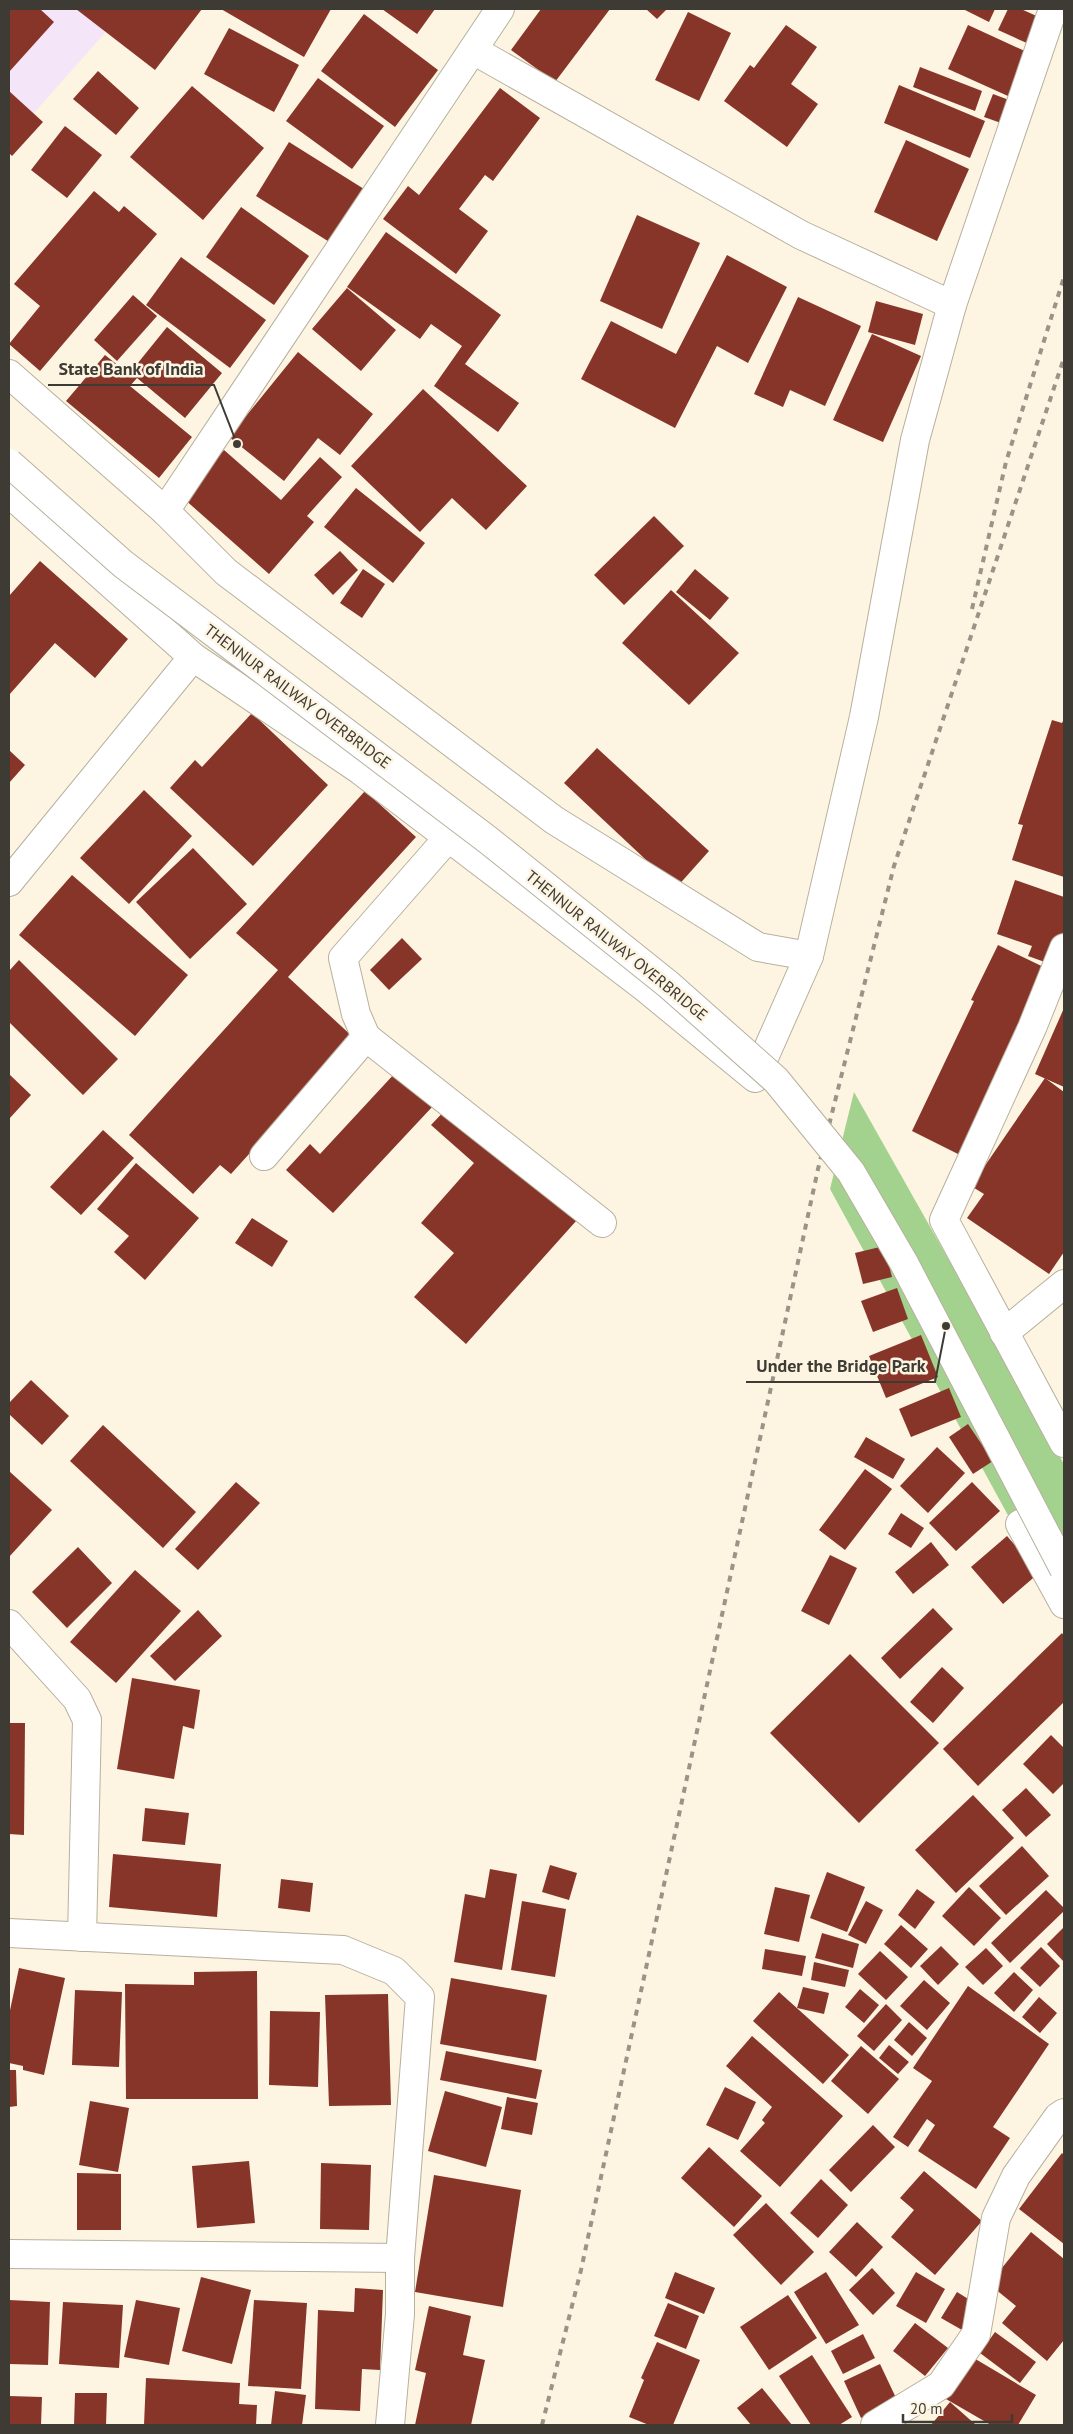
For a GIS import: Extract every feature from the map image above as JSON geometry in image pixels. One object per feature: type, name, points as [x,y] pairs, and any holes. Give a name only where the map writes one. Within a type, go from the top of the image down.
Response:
[{"type":"street","points":[[165,511],[500,9]]},
{"type":"street","points":[[9,492],[193,656],[360,770],[447,839],[643,986],[755,1078],[809,956],[864,717],[915,440],[952,305],[1053,9]]},
{"type":"street","points":[[473,50],[801,235],[952,305]]},
{"type":"street","points":[[9,374],[165,511],[226,572],[554,820],[758,948],[809,956]]},
{"type":"street","name":"THENNUR RAILWAY OVERBRIDGE","points":[[9,463],[123,564],[488,840],[662,979],[776,1080],[851,1172],[904,1263],[1064,1569]]},
{"type":"street","points":[[9,882],[193,656]]},
{"type":"street","points":[[447,839],[343,958],[356,1014],[366,1037],[602,1223]]},
{"type":"street","points":[[1064,948],[1032,1028],[944,1220],[971,1267],[1064,1444]]},
{"type":"street","points":[[264,1156],[366,1037]]},
{"type":"street","points":[[1004,1333],[1064,1284]]},
{"type":"street","points":[[1020,1524],[1064,1604]]},
{"type":"street","points":[[9,1624],[76,1699],[86,1720],[82,1937]]},
{"type":"street","points":[[9,1933],[342,1950],[394,1971],[420,1998],[400,2258],[400,2314],[390,2425]]},
{"type":"street","points":[[875,2425],[941,2385],[976,2334],[996,2218],[1016,2176],[1058,2117],[1064,2113]]},
{"type":"street","points":[[9,2254],[400,2258]]},
{"type":"shaded area","points":[[9,9],[126,9],[9,141]]},
{"type":"green space","points":[[854,1092],[1064,1464],[1064,1618],[830,1189]]},
{"type":"building","points":[[9,9],[40,9],[54,22],[9,72]]},
{"type":"building","points":[[76,9],[202,9],[155,70]]},
{"type":"building","points":[[221,9],[331,9],[304,57]]},
{"type":"building","points":[[382,9],[435,9],[417,34]]},
{"type":"building","points":[[541,9],[610,9],[555,82],[511,50]]},
{"type":"building","points":[[646,9],[667,9],[657,19]]},
{"type":"building","points":[[963,9],[995,9],[989,22]]},
{"type":"building","points":[[1008,9],[1021,9],[1041,18],[1029,44],[998,30]]},
{"type":"building","points":[[688,12],[731,33],[699,101],[655,80]]},
{"type":"building","points":[[364,14],[438,70],[395,127],[321,71]]},
{"type":"building","points":[[786,25],[817,47],[791,84],[818,104],[787,147],[724,101],[750,65],[754,68]]},
{"type":"building","points":[[968,25],[1027,52],[1008,96],[948,69]]},
{"type":"building","points":[[229,28],[299,65],[274,112],[204,74]]},
{"type":"building","points":[[920,67],[982,91],[975,111],[913,87]]},
{"type":"building","points":[[98,71],[139,108],[116,135],[73,99]]},
{"type":"building","points":[[318,78],[384,126],[352,169],[286,121]]},
{"type":"building","points":[[899,85],[985,121],[970,158],[884,123]]},
{"type":"building","points":[[192,86],[264,148],[203,220],[130,157]]},
{"type":"building","points":[[500,88],[540,118],[493,181],[485,175],[459,209],[488,231],[456,274],[383,219],[408,186],[419,195]]},
{"type":"building","points":[[9,91],[43,122],[12,156],[9,153]]},
{"type":"building","points":[[993,94],[1009,100],[1001,123],[984,117]]},
{"type":"building","points":[[65,126],[102,155],[67,198],[31,170]]},
{"type":"building","points":[[906,140],[969,169],[937,241],[874,212]]},
{"type":"building","points":[[289,142],[364,189],[331,243],[256,196]]},
{"type":"building","points":[[94,191],[119,212],[124,206],[157,234],[40,371],[9,344],[40,306],[14,284]]},
{"type":"building","points":[[241,207],[309,256],[274,305],[206,257]]},
{"type":"building","points":[[637,215],[700,243],[662,329],[600,301]]},
{"type":"building","points":[[386,232],[501,315],[465,364],[519,403],[498,432],[434,386],[462,346],[431,324],[420,339],[347,287]]},
{"type":"building","points":[[727,255],[787,287],[748,363],[717,346],[675,428],[581,379],[611,321],[676,354]]},
{"type":"building","points":[[181,257],[266,320],[230,368],[146,305]]},
{"type":"building","points":[[347,288],[396,330],[361,371],[312,329]]},
{"type":"building","points":[[133,295],[157,316],[117,361],[94,340]]},
{"type":"building","points":[[798,297],[861,326],[825,406],[790,390],[783,407],[754,394]]},
{"type":"building","points":[[876,301],[923,314],[915,345],[868,332]]},
{"type":"building","points":[[167,327],[222,373],[185,418],[137,378],[130,386],[192,437],[159,478],[66,401],[105,355],[129,374]]},
{"type":"building","points":[[872,334],[921,356],[883,442],[833,420]]},
{"type":"building","points":[[298,352],[373,414],[340,455],[318,438],[284,481],[229,437]]},
{"type":"building","points":[[423,389],[527,486],[486,530],[452,498],[420,532],[351,466]]},
{"type":"building","points":[[224,450],[281,500],[320,457],[342,477],[307,516],[314,522],[269,574],[183,498]]},
{"type":"building","points":[[356,488],[425,543],[393,583],[324,527]]},
{"type":"building","points":[[654,516],[684,546],[624,605],[594,575]]},
{"type":"building","points":[[340,551],[358,570],[333,595],[314,575]]},
{"type":"building","points":[[40,561],[128,639],[95,678],[55,643],[9,695],[9,596]]},
{"type":"building","points":[[363,569],[385,584],[362,618],[340,603]]},
{"type":"building","points":[[695,569],[729,598],[710,620],[676,592]]},
{"type":"building","points":[[671,590],[739,653],[689,705],[622,643]]},
{"type":"building","points":[[252,713],[328,785],[253,866],[170,788],[195,760],[202,767]]},
{"type":"building","points":[[1064,719],[1064,877],[1012,860],[1023,825],[1018,824],[1052,720],[1062,723]]},
{"type":"building","points":[[597,748],[709,851],[676,888],[564,783]]},
{"type":"building","points":[[9,750],[25,765],[9,783]]},
{"type":"building","points":[[144,790],[192,836],[129,904],[80,858]]},
{"type":"building","points":[[365,791],[416,837],[288,977],[354,1038],[231,1174],[220,1165],[193,1194],[129,1135],[278,970],[236,933]]},
{"type":"building","points":[[193,848],[247,904],[190,959],[136,902]]},
{"type":"building","points":[[72,875],[188,975],[135,1036],[19,935]]},
{"type":"building","points":[[1015,880],[1064,897],[1064,929],[1053,965],[1028,956],[1032,946],[997,934]]},
{"type":"building","points":[[402,938],[422,959],[389,990],[370,970]]},
{"type":"building","points":[[998,945],[1054,972],[966,1158],[912,1131],[974,1001],[971,1000]]},
{"type":"building","points":[[19,960],[118,1059],[83,1095],[9,1022],[9,971]]},
{"type":"building","points":[[1064,1008],[1064,1087],[1035,1074]]},
{"type":"building","points":[[396,1072],[433,1106],[333,1213],[286,1170],[310,1144],[320,1154]]},
{"type":"building","points":[[9,1074],[31,1095],[9,1119]]},
{"type":"building","points":[[1045,1078],[1064,1092],[1064,1252],[1049,1274],[967,1218],[984,1194],[971,1186]]},
{"type":"building","points":[[450,1105],[577,1220],[466,1344],[414,1297],[454,1253],[421,1223],[474,1163],[431,1125]]},
{"type":"building","points":[[103,1130],[134,1158],[81,1215],[50,1187]]},
{"type":"building","points":[[136,1163],[199,1218],[145,1280],[114,1252],[129,1236],[97,1209]]},
{"type":"building","points":[[252,1218],[288,1241],[272,1267],[235,1243]]},
{"type":"building","points":[[884,1246],[892,1277],[863,1284],[855,1253]]},
{"type":"building","points":[[897,1288],[908,1319],[873,1332],[861,1301]]},
{"type":"building","points":[[921,1335],[938,1377],[886,1398],[869,1356]]},
{"type":"building","points":[[31,1380],[69,1416],[42,1445],[9,1414],[9,1403]]},
{"type":"building","points":[[949,1388],[961,1417],[911,1437],[899,1409]]},
{"type":"building","points":[[968,1424],[993,1461],[973,1474],[949,1437]]},
{"type":"building","points":[[103,1425],[196,1512],[163,1548],[70,1461]]},
{"type":"building","points":[[866,1437],[905,1459],[893,1479],[854,1457]]},
{"type":"building","points":[[937,1447],[965,1473],[928,1513],[900,1486]]},
{"type":"building","points":[[865,1469],[892,1489],[845,1550],[819,1530]]},
{"type":"building","points":[[9,1471],[52,1510],[9,1557]]},
{"type":"building","points":[[236,1482],[260,1503],[198,1570],[175,1549]]},
{"type":"building","points":[[972,1482],[1000,1511],[956,1551],[929,1523]]},
{"type":"building","points":[[901,1513],[924,1528],[911,1548],[888,1534]]},
{"type":"building","points":[[1007,1536],[1039,1573],[1003,1604],[971,1567]]},
{"type":"building","points":[[931,1542],[949,1565],[913,1594],[895,1572]]},
{"type":"building","points":[[78,1547],[112,1583],[67,1628],[32,1592]]},
{"type":"building","points":[[830,1555],[857,1568],[829,1625],[801,1611]]},
{"type":"building","points":[[135,1570],[181,1611],[116,1683],[70,1642]]},
{"type":"building","points":[[933,1608],[953,1629],[900,1679],[881,1658]]},
{"type":"building","points":[[198,1610],[222,1636],[175,1681],[150,1656]]},
{"type":"building","points":[[1062,1633],[1064,1636],[1064,1702],[978,1786],[943,1749]]},
{"type":"building","points":[[850,1654],[939,1743],[859,1823],[770,1733]]},
{"type":"building","points":[[942,1667],[964,1688],[933,1723],[910,1702]]},
{"type":"building","points":[[132,1678],[200,1690],[194,1729],[183,1726],[174,1779],[117,1769]]},
{"type":"building","points":[[9,1723],[25,1723],[24,1835],[9,1834]]},
{"type":"building","points":[[1051,1735],[1064,1748],[1064,1783],[1053,1794],[1023,1764]]},
{"type":"building","points":[[1026,1788],[1051,1815],[1026,1837],[1002,1810]]},
{"type":"building","points":[[973,1795],[1014,1838],[956,1893],[915,1850]]},
{"type":"building","points":[[145,1808],[189,1813],[185,1845],[142,1841]]},
{"type":"building","points":[[1022,1846],[1049,1876],[1006,1915],[979,1886]]},
{"type":"building","points":[[113,1854],[221,1864],[217,1917],[109,1907]]},
{"type":"building","points":[[550,1865],[577,1873],[569,1900],[542,1892]]},
{"type":"building","points":[[490,1869],[517,1874],[502,1970],[454,1962],[465,1894],[485,1898]]},
{"type":"building","points":[[827,1872],[865,1887],[847,1932],[810,1918]]},
{"type":"building","points":[[281,1879],[313,1883],[310,1912],[278,1908]]},
{"type":"building","points":[[775,1887],[810,1895],[799,1942],[764,1934]]},
{"type":"building","points":[[969,1887],[1001,1918],[974,1946],[942,1916]]},
{"type":"building","points":[[917,1889],[935,1902],[915,1929],[898,1915]]},
{"type":"building","points":[[1046,1890],[1064,1908],[1064,1911],[1010,1963],[991,1943]]},
{"type":"building","points":[[522,1901],[566,1909],[555,1977],[511,1970]]},
{"type":"building","points":[[866,1901],[883,1910],[866,1944],[848,1935]]},
{"type":"building","points":[[901,1925],[928,1949],[911,1968],[884,1944]]},
{"type":"building","points":[[1064,1927],[1064,1962],[1047,1944]]},
{"type":"building","points":[[822,1933],[859,1944],[853,1968],[815,1958]]},
{"type":"building","points":[[941,1946],[959,1964],[938,1985],[920,1966]]},
{"type":"building","points":[[1041,1947],[1060,1966],[1040,1987],[1020,1968]]},
{"type":"building","points":[[986,1948],[1003,1966],[983,1985],[965,1967]]},
{"type":"building","points":[[765,1949],[806,1956],[802,1976],[762,1969]]},
{"type":"building","points":[[880,1951],[908,1977],[886,2000],[858,1974]]},
{"type":"building","points":[[814,1962],[849,1970],[845,1987],[811,1980]]},
{"type":"building","points":[[19,1968],[65,1978],[44,2075],[23,2070],[23,2066],[9,2063],[9,2015]]},
{"type":"building","points":[[257,1971],[258,2099],[126,2099],[125,1984],[194,1985],[194,1972]]},
{"type":"building","points":[[1014,1972],[1033,1990],[1014,2012],[994,1993]]},
{"type":"building","points":[[451,1978],[547,1995],[536,2061],[440,2044]]},
{"type":"building","points":[[924,1980],[950,2003],[927,2030],[900,2006]]},
{"type":"building","points":[[968,1986],[1049,2044],[993,2127],[1010,2138],[976,2189],[918,2151],[935,2125],[927,2119],[908,2147],[893,2137],[932,2081],[913,2068]]},
{"type":"building","points":[[803,1987],[829,1993],[824,2014],[797,2008]]},
{"type":"building","points":[[860,1989],[879,2005],[864,2023],[845,2007]]},
{"type":"building","points":[[75,1990],[122,1992],[119,2067],[72,2065]]},
{"type":"building","points":[[779,1992],[849,2055],[823,2084],[753,2021]]},
{"type":"building","points":[[388,1994],[391,2105],[329,2106],[325,1995]]},
{"type":"building","points":[[1039,1997],[1057,2013],[1040,2033],[1022,2017]]},
{"type":"building","points":[[886,2004],[902,2020],[874,2051],[857,2036]]},
{"type":"building","points":[[270,2011],[320,2012],[318,2087],[269,2085]]},
{"type":"building","points":[[909,2022],[927,2038],[912,2056],[894,2040]]},
{"type":"building","points":[[752,2036],[843,2116],[780,2187],[740,2151],[765,2123],[762,2120],[772,2107],[726,2066]]},
{"type":"building","points":[[889,2045],[909,2062],[898,2074],[879,2058]]},
{"type":"building","points":[[861,2046],[899,2079],[868,2114],[831,2081]]},
{"type":"building","points":[[446,2051],[542,2070],[536,2099],[440,2080]]},
{"type":"building","points":[[9,2070],[16,2070],[17,2106],[9,2107]]},
{"type":"building","points":[[725,2087],[756,2102],[738,2140],[706,2125]]},
{"type":"building","points":[[445,2091],[502,2107],[486,2167],[428,2151]]},
{"type":"building","points":[[507,2097],[538,2103],[532,2135],[501,2129]]},
{"type":"building","points":[[90,2101],[129,2108],[118,2172],[79,2165]]},
{"type":"building","points":[[873,2125],[895,2147],[851,2192],[829,2170]]},
{"type":"building","points":[[709,2147],[762,2196],[734,2227],[681,2178]]},
{"type":"building","points":[[1062,2153],[1064,2155],[1064,2244],[1019,2209]]},
{"type":"building","points":[[249,2161],[255,2223],[197,2228],[192,2166]]},
{"type":"building","points":[[321,2163],[371,2165],[369,2230],[320,2229]]},
{"type":"building","points":[[924,2171],[982,2221],[935,2275],[891,2237],[914,2210],[900,2198]]},
{"type":"building","points":[[77,2173],[121,2174],[121,2230],[77,2230]]},
{"type":"building","points":[[434,2175],[521,2190],[503,2307],[415,2292]]},
{"type":"building","points":[[821,2179],[848,2205],[818,2238],[790,2213]]},
{"type":"building","points":[[766,2203],[814,2252],[781,2285],[733,2235]]},
{"type":"building","points":[[857,2222],[883,2247],[856,2277],[829,2252]]},
{"type":"building","points":[[1031,2232],[1064,2259],[1064,2340],[1047,2361],[1002,2323],[1016,2306],[989,2284]]},
{"type":"building","points":[[872,2268],[895,2293],[873,2315],[849,2290]]},
{"type":"building","points":[[675,2272],[715,2288],[704,2314],[665,2298]]},
{"type":"building","points":[[826,2272],[859,2325],[826,2344],[794,2292]]},
{"type":"building","points":[[916,2272],[945,2289],[926,2323],[896,2306]]},
{"type":"building","points":[[201,2277],[251,2290],[232,2364],[182,2351]]},
{"type":"building","points":[[355,2288],[383,2290],[380,2370],[362,2369],[360,2411],[315,2409],[318,2310],[354,2312]]},
{"type":"building","points":[[957,2292],[978,2305],[962,2330],[941,2318]]},
{"type":"building","points":[[788,2295],[817,2338],[769,2370],[740,2327]]},
{"type":"building","points":[[9,2300],[50,2302],[48,2365],[9,2364]]},
{"type":"building","points":[[136,2300],[180,2308],[169,2365],[124,2357]]},
{"type":"building","points":[[254,2300],[307,2303],[301,2389],[248,2386]]},
{"type":"building","points":[[63,2302],[123,2305],[119,2368],[59,2364]]},
{"type":"building","points":[[668,2303],[699,2316],[686,2349],[654,2336]]},
{"type":"building","points":[[429,2306],[471,2316],[463,2355],[485,2360],[471,2425],[415,2425],[426,2373],[415,2370]]},
{"type":"building","points":[[915,2323],[948,2348],[925,2376],[893,2351]]},
{"type":"building","points":[[995,2332],[1036,2362],[1020,2383],[980,2353]]},
{"type":"building","points":[[863,2334],[875,2358],[843,2374],[831,2351]]},
{"type":"building","points":[[657,2342],[700,2360],[673,2425],[649,2425],[629,2417],[644,2380],[641,2378]]},
{"type":"building","points":[[812,2355],[852,2417],[839,2425],[811,2425],[779,2376]]},
{"type":"building","points":[[972,2357],[1036,2395],[1018,2425],[991,2425],[946,2399]]},
{"type":"building","points":[[880,2364],[897,2400],[861,2418],[844,2381]]},
{"type":"building","points":[[146,2378],[240,2383],[239,2404],[257,2405],[256,2425],[144,2425]]},
{"type":"building","points":[[762,2388],[792,2425],[751,2425],[737,2408]]},
{"type":"building","points":[[275,2391],[306,2395],[302,2425],[271,2425]]},
{"type":"building","points":[[75,2393],[107,2393],[106,2425],[74,2425]]},
{"type":"building","points":[[9,2396],[42,2397],[41,2425],[9,2425]]},
{"type":"building","points":[[950,2402],[976,2425],[931,2425]]},
{"type":"railway","points":[[972,609],[1006,462],[1064,277]]},
{"type":"railway","points":[[542,2425],[581,2270],[818,1169],[894,866],[1064,358]]},
{"type":"place","name":"State Bank of India","points":[[237,444]]},
{"type":"place","name":"Under the Bridge Park","points":[[946,1326]]}]
